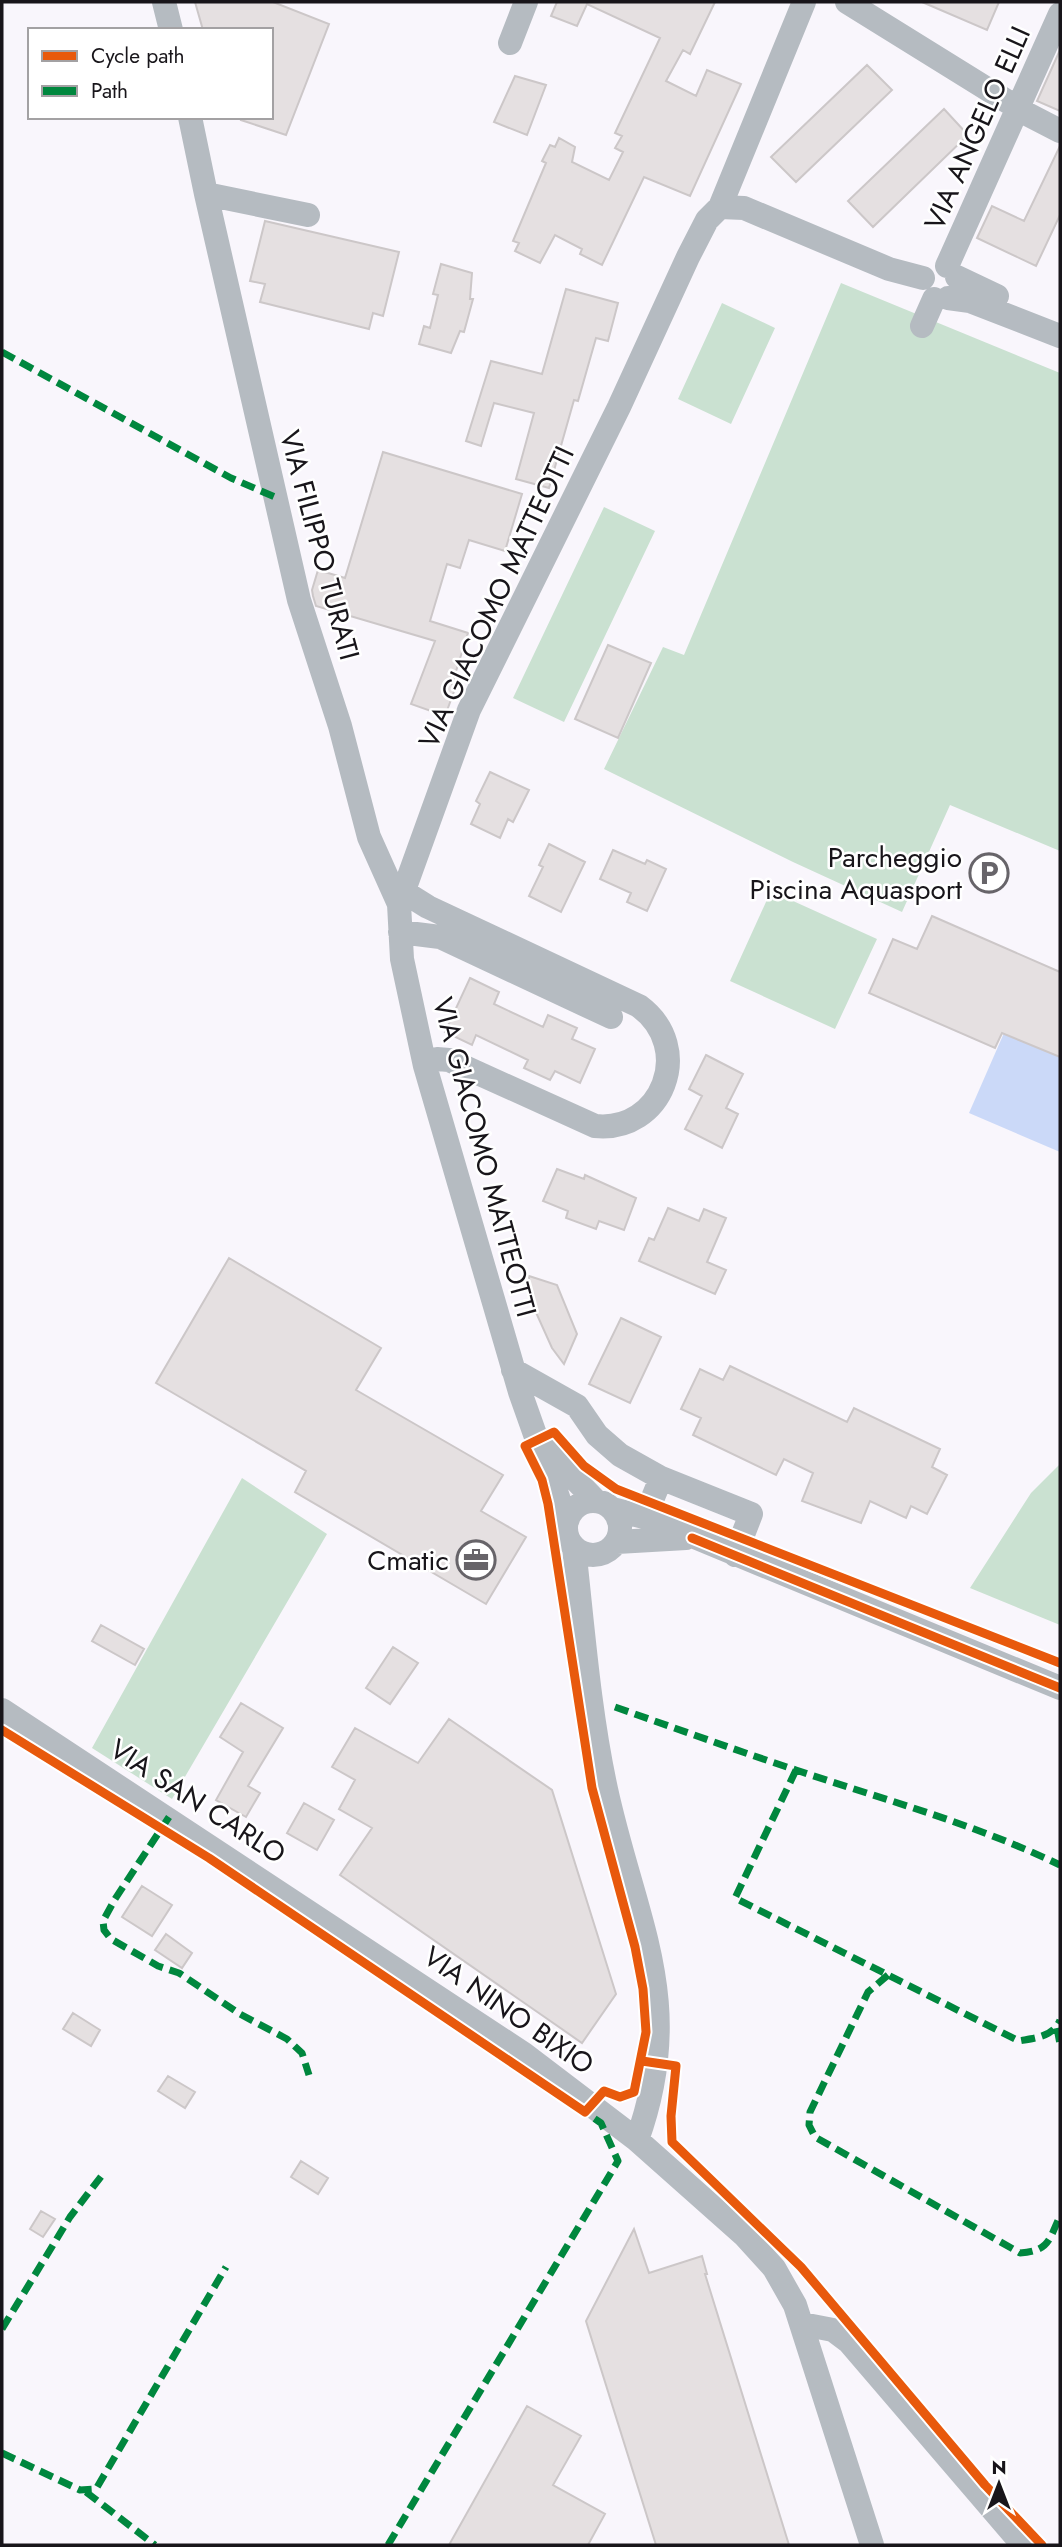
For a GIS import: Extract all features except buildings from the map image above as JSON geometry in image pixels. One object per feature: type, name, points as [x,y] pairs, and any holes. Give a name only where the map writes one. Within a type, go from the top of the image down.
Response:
[{"type":"street","points":[[164,2],[170,28]]},
{"type":"street","points":[[510,43],[526,2]]},
{"type":"street","name":"VIA GIACOMO MATTEOTTI","points":[[566,1521],[513,1370],[425,1066],[400,932],[402,898],[469,710],[619,407],[688,257],[707,219],[720,207],[804,2]]},
{"type":"street","points":[[847,2],[1060,131]]},
{"type":"street","name":"VIA ANGELO ELLI","points":[[922,326],[1060,14]]},
{"type":"street","name":"VIA FILIPPO TURATI","points":[[190,119],[299,600],[340,726],[369,836],[402,898]]},
{"type":"street","points":[[206,194],[308,215]]},
{"type":"street","points":[[720,207],[744,208],[889,269],[942,284],[984,291],[1060,320]]},
{"type":"street","points":[[942,284],[970,300],[1060,336]]},
{"type":"street","points":[[402,898],[428,907],[639,1006],[656,1018],[669,1046],[666,1080],[657,1098],[639,1114],[610,1127],[595,1126],[449,1060],[437,1059],[425,1066]]},
{"type":"street","points":[[400,932],[440,937],[611,1017]]},
{"type":"street","points":[[513,1370],[577,1406],[597,1434],[620,1455],[661,1478],[751,1514],[735,1555]]},
{"type":"street","points":[[537,1436],[535,1413],[542,1404],[561,1398]]},
{"type":"street","name":"VIA GIACOMO MATTEOTTI","points":[[537,1436],[604,1505]]},
{"type":"street","points":[[645,1517],[661,1478]]},
{"type":"street","points":[[581,1610],[621,1525],[604,1505]]},
{"type":"street","points":[[692,1538],[612,1547],[589,1555],[574,1548],[568,1540],[566,1521],[577,1506],[604,1505],[645,1517],[1060,1688]]},
{"type":"street","points":[[574,1548],[606,1788],[645,1931],[659,1996],[660,2026],[653,2085],[637,2140]]},
{"type":"street","name":"VIA SAN CARLO","points":[[2,1710],[361,1944]]},
{"type":"street","name":"VIA NINO BIXIO","points":[[361,1944],[524,2054],[637,2140],[758,2249],[786,2287],[802,2323],[872,2545]]},
{"type":"street","points":[[802,2323],[833,2330],[849,2342],[1023,2545]]},
{"type":"green space","points":[[841,283],[1060,373],[1060,851],[950,805],[902,912],[604,769],[663,647],[684,655]]},
{"type":"green space","points":[[722,303],[775,328],[731,424],[678,399]]},
{"type":"green space","points":[[604,507],[655,531],[564,722],[513,698]]},
{"type":"green space","points":[[771,891],[877,939],[835,1029],[730,981]]},
{"type":"green space","points":[[1060,1464],[1060,1625],[970,1588],[1031,1493]]},
{"type":"green space","points":[[242,1478],[327,1534],[172,1799],[92,1748]]},
{"type":"water","points":[[1004,1033],[1060,1057],[1060,1152],[969,1113]]},
{"type":"marked path","points":[[2,352],[231,478],[275,497]]},
{"type":"marked path","points":[[615,1707],[930,1813],[1060,1865]]},
{"type":"marked path","points":[[796,1770],[735,1898],[1019,2041],[1048,2033],[1060,2020]]},
{"type":"marked path","points":[[169,1817],[115,1899],[103,1921],[104,1930],[111,1939],[158,1966],[179,1973],[240,2014],[287,2039],[302,2053],[309,2075]]},
{"type":"marked path","points":[[888,1975],[868,1992],[810,2112],[809,2125],[815,2137],[1020,2253],[1037,2250],[1047,2243],[1060,2216]]},
{"type":"marked path","points":[[1057,2028],[1060,2044]]},
{"type":"marked path","points":[[388,2545],[618,2161],[601,2123],[585,2112]]},
{"type":"marked path","points":[[2,2329],[70,2217],[103,2174]]},
{"type":"marked path","points":[[2,2453],[80,2490],[96,2489],[226,2267]]},
{"type":"marked path","points":[[86,2492],[155,2545]]},
{"type":"cycle path","points":[[2,1730],[209,1858],[585,2112],[604,2091],[620,2097],[634,2092],[646,2032],[643,1989],[635,1947],[592,1788],[548,1504],[542,1480],[525,1446],[554,1432],[584,1466],[616,1489],[1060,1663]]},
{"type":"cycle path","points":[[692,1538],[1060,1688]]},
{"type":"cycle path","points":[[642,2061],[676,2066],[671,2116],[672,2142],[801,2267],[985,2485],[1042,2545]]},
{"type":"place","name":"Parcheggio Piscina Aquasport","points":[[989,873]]},
{"type":"place","name":"Cmatic","points":[[476,1560]]}]
